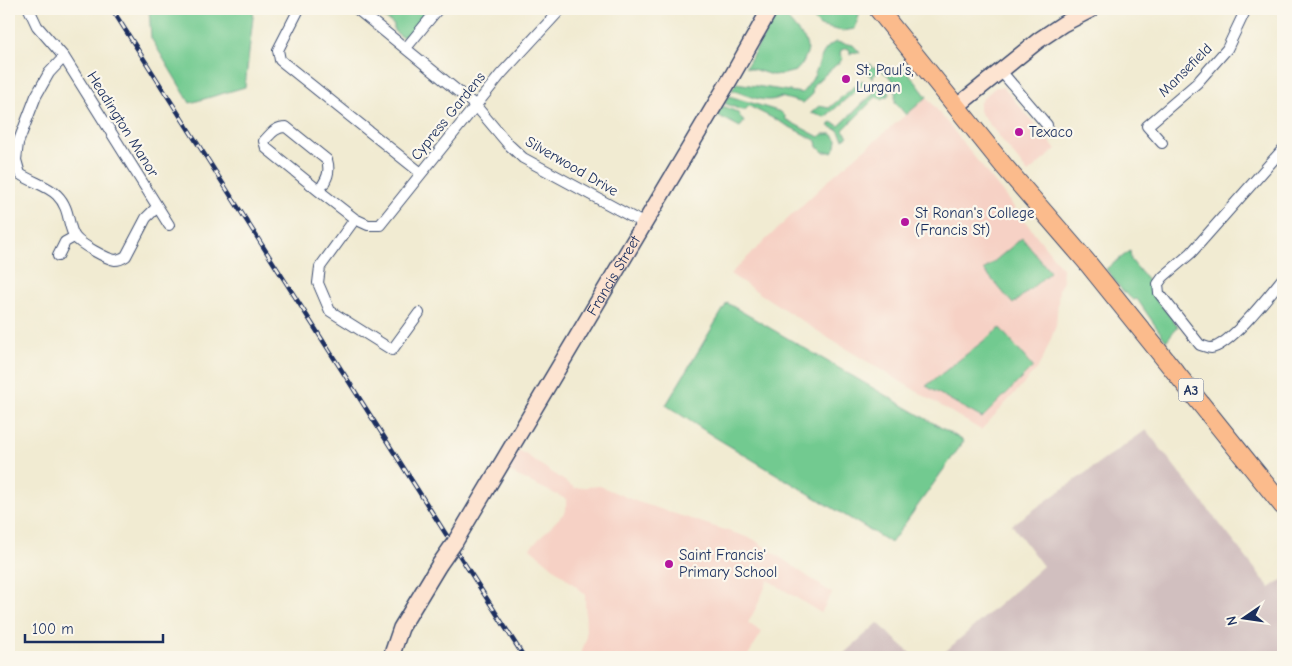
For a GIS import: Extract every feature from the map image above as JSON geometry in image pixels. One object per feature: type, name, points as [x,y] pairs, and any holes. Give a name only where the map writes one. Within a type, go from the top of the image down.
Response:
[{"type":"highway","name":"A3","points":[[878,9],[956,107],[1098,275],[1283,506]]},
{"type":"main road","name":"Francis Street","points":[[391,657],[401,628],[597,303],[642,223],[732,76],[770,9]]},
{"type":"main road","points":[[956,107],[1039,40],[1092,9]]},
{"type":"street","name":"Headington Manor","points":[[29,9],[37,26],[64,57],[169,226]]},
{"type":"street","points":[[300,9],[278,50],[280,60],[421,173]]},
{"type":"street","name":"Silverwood Drive","points":[[357,9],[476,106],[508,144],[523,158],[642,223]]},
{"type":"street","points":[[406,48],[438,9]]},
{"type":"street","name":"Cypress Gardens","points":[[355,219],[368,225],[380,224],[501,74],[561,9]]},
{"type":"street","name":"Mansefield","points":[[1162,144],[1147,126],[1197,83],[1227,48],[1246,9]]},
{"type":"street","points":[[64,57],[49,73],[36,96],[18,143],[16,160],[20,174],[56,194],[64,203],[74,237],[83,244],[115,260],[126,256],[146,218],[157,207]]},
{"type":"street","points":[[1000,70],[1047,125]]},
{"type":"street","points":[[319,191],[329,175],[327,160],[286,127],[274,130],[264,141],[266,148],[319,191],[355,219],[320,267],[318,283],[330,311],[390,350],[394,350],[419,314]]},
{"type":"street","points":[[1283,149],[1191,253],[1163,277],[1158,284],[1159,293],[1194,338],[1200,345],[1210,348],[1217,346],[1243,326],[1283,278]]},
{"type":"street","points":[[58,256],[64,242],[74,237]]},
{"type":"shaded area","points":[[996,87],[1003,87],[1056,149],[1028,173],[979,111],[979,104]]},
{"type":"shaded area","name":"St Ronan's College (Francis St)","points":[[927,97],[1062,268],[1063,282],[1059,288],[1056,326],[1044,356],[1037,369],[981,430],[833,341],[730,274],[834,175]]},
{"type":"shaded area","points":[[1146,430],[1270,588],[1283,579],[1283,657],[939,657],[1043,566],[1012,525]]},
{"type":"shaded area","name":"Saint Francis' Primary School","points":[[519,450],[575,488],[600,486],[635,501],[753,539],[832,593],[821,613],[768,580],[748,623],[762,632],[747,657],[580,657],[586,639],[585,594],[530,548],[566,511],[566,499],[507,471]]},
{"type":"shaded area","points":[[878,623],[914,657],[841,657],[842,655]]},
{"type":"green space","points":[[149,9],[254,9],[245,87],[190,103],[151,38]]},
{"type":"green space","points":[[373,9],[431,9],[410,34],[402,37],[394,31],[394,25]]},
{"type":"green space","points":[[779,9],[805,40],[808,50],[803,63],[796,71],[772,75],[746,67]]},
{"type":"green space","points":[[805,9],[857,9],[860,12],[855,29],[842,31],[820,26]]},
{"type":"green space","points":[[836,42],[853,45],[860,53],[853,52],[850,54],[848,48],[841,50],[840,54],[843,59],[813,85],[812,95],[803,103],[781,97],[763,100],[732,90],[736,83],[802,93],[814,76],[824,52]]},
{"type":"green space","points":[[869,63],[872,67],[879,67],[879,72],[872,79],[869,74],[865,73],[869,69]]},
{"type":"green space","points":[[883,67],[905,68],[927,97],[906,115],[895,102],[894,85],[883,72]]},
{"type":"green space","points":[[862,80],[865,83],[825,117],[811,113],[819,106],[829,108]]},
{"type":"green space","points":[[882,83],[889,87],[889,95],[882,99],[876,97],[843,130],[848,136],[843,139],[838,130],[829,126],[832,122],[839,126],[873,94],[875,86]]},
{"type":"green space","points":[[729,96],[781,112],[785,119],[819,137],[823,134],[832,134],[837,140],[836,147],[832,152],[823,152],[818,147],[817,141],[749,106],[745,110],[741,110],[724,103]]},
{"type":"green space","points":[[723,106],[737,112],[744,122],[740,127],[717,115]]},
{"type":"green space","points":[[1022,238],[1050,272],[1013,304],[984,270]]},
{"type":"green space","points":[[1130,251],[1131,260],[1149,282],[1151,293],[1178,326],[1166,341],[1137,299],[1133,300],[1121,289],[1106,269]]},
{"type":"green space","points":[[727,303],[964,441],[891,543],[713,436],[666,405]]},
{"type":"green space","points":[[1000,328],[1033,367],[982,418],[926,386]]},
{"type":"railway","points":[[112,9],[524,657]]},
{"type":"place","name":"St. Paul’s, Lurgan","points":[[846,79]]},
{"type":"place","name":"Texaco","points":[[1019,132]]},
{"type":"place","name":"St Ronan's College (Francis St)","points":[[905,222]]},
{"type":"place","name":"Saint Francis' Primary School","points":[[669,564]]}]
